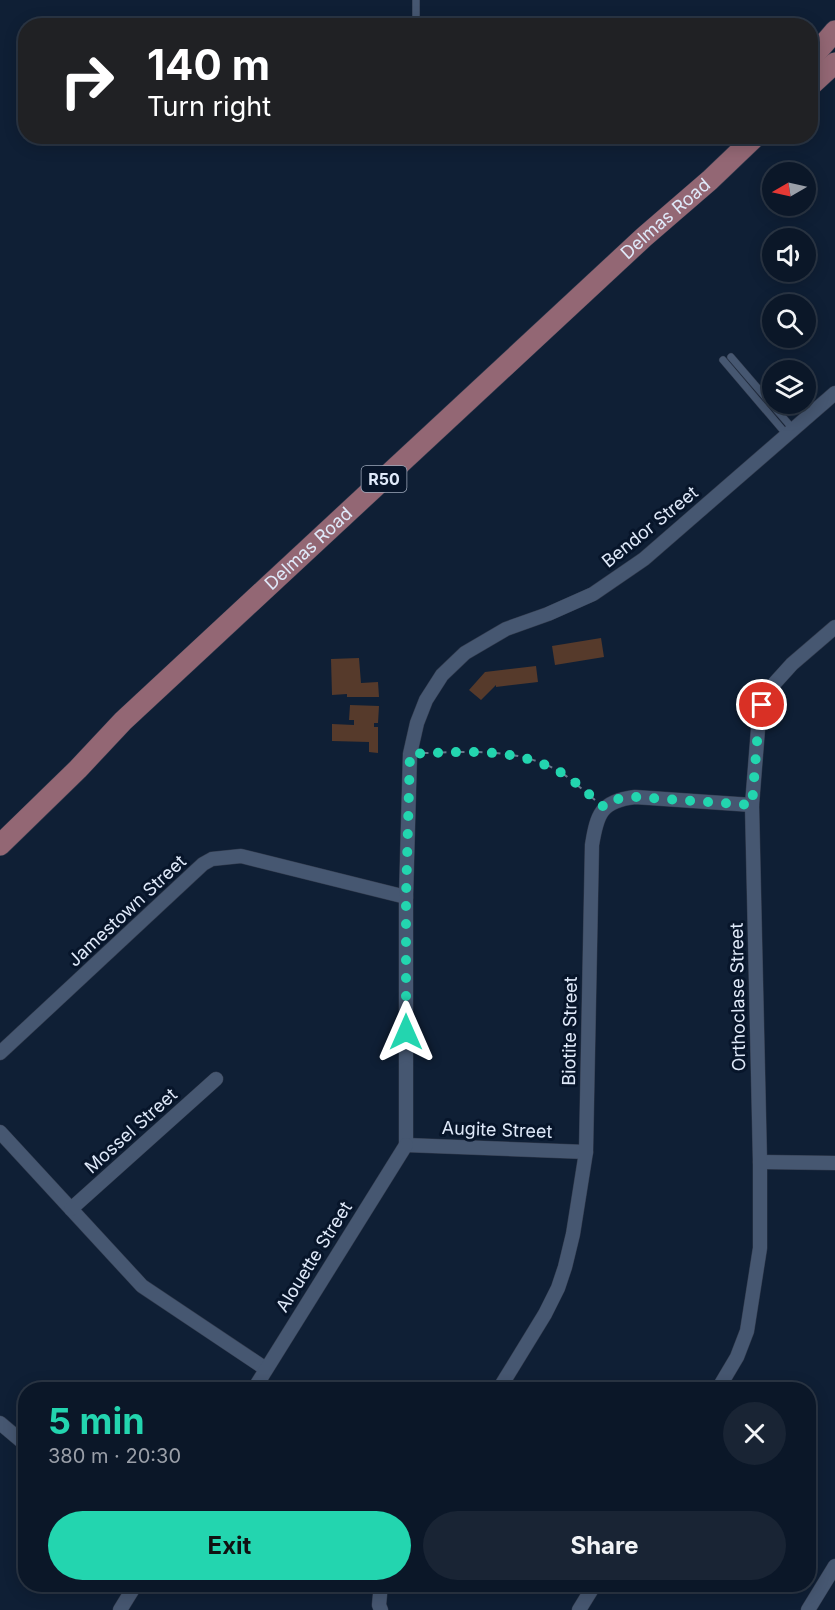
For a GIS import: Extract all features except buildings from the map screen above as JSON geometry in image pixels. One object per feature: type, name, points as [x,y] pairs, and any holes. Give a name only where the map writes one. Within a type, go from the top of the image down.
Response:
[{"type":"main road","points":[[818,51],[835,31]]},
{"type":"main road","points":[[818,54],[835,38]]},
{"type":"main road","points":[[818,79],[835,63]]},
{"type":"main road","name":"Delmas Road","points":[[0,827],[71,758],[408,450],[640,232],[727,144]]},
{"type":"main road","name":"Delmas Road","points":[[0,845],[78,769],[123,721],[644,237],[748,144]]},
{"type":"street","name":"Bendor Street","points":[[406,1144],[406,897],[410,754],[417,723],[426,700],[442,675],[465,653],[506,628],[548,614],[593,594],[644,559],[835,393]]},
{"type":"street","name":"Orthoclase Street","points":[[722,1382],[737,1357],[747,1331],[760,1248],[752,805],[758,729],[762,705],[772,685],[792,664],[835,627]]},
{"type":"street","points":[[604,807],[618,799],[635,797],[752,805]]},
{"type":"street","name":"Biotite Street","points":[[503,1382],[545,1314],[558,1288],[573,1234],[586,1152],[592,845],[595,824],[604,807]]},
{"type":"street","name":"Jamestown Street","points":[[0,1053],[203,864],[212,859],[241,856],[406,897]]},
{"type":"street","name":"Mossel Street","points":[[71,1209],[216,1079]]},
{"type":"street","points":[[0,1132],[142,1286],[266,1369]]},
{"type":"street","name":"Augite Street","points":[[406,1144],[586,1152]]},
{"type":"street","name":"Alouette Street","points":[[258,1382],[406,1144]]},
{"type":"street","points":[[760,1161],[835,1163]]},
{"type":"street","points":[[0,1423],[18,1438]]},
{"type":"street","points":[[808,1610],[835,1566]]},
{"type":"street","points":[[120,1610],[131,1592]]},
{"type":"street","points":[[380,1592],[381,1610]]},
{"type":"street","points":[[579,1610],[590,1592]]},
{"type":"lane","points":[[416,0],[416,18]]},
{"type":"lane","points":[[731,357],[790,432]]},
{"type":"lane","points":[[723,360],[790,432]]},
{"type":"path","points":[[410,754],[488,752],[519,755],[561,773],[604,807]]},
{"type":"route","points":[[406,1032],[406,897],[410,754],[488,752],[519,755],[561,773],[604,807],[618,799],[635,797],[752,805],[762,705]]}]
